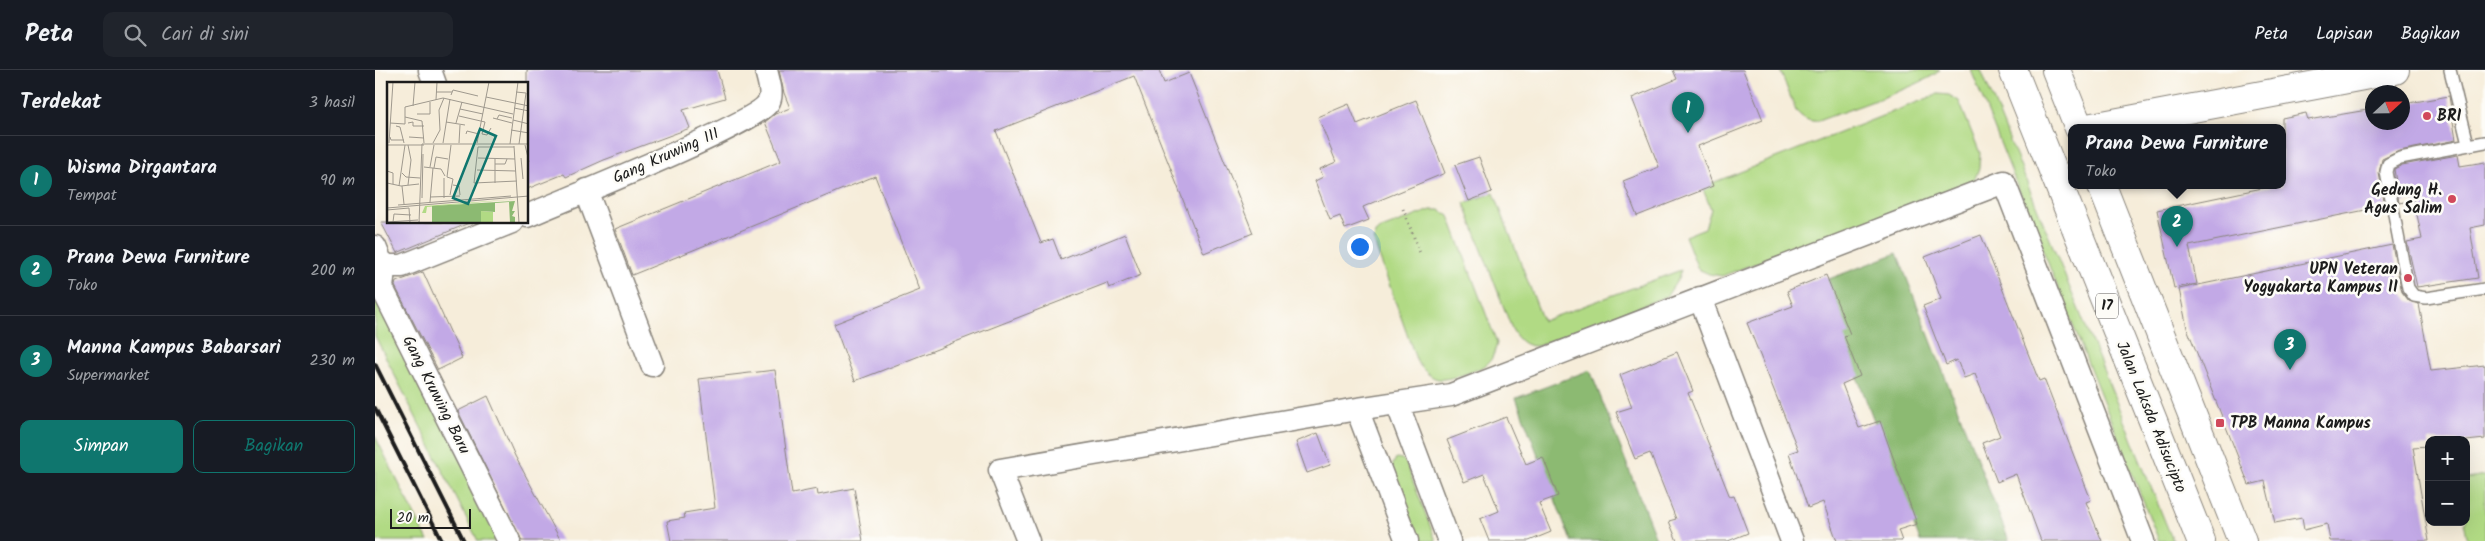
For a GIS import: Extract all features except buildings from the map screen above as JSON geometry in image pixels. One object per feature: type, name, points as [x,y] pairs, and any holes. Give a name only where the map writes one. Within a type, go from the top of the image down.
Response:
[{"type":"main road","name":"Jalan Laksda Adisucipto","points":[[2013,70],[2201,541]]},
{"type":"main road","points":[[2056,70],[2077,124]]},
{"type":"main road","points":[[2107,124],[2353,74],[2395,70]]},
{"type":"main road","name":"17","points":[[2103,189],[2242,541]]},
{"type":"street","points":[[430,70],[434,82]]},
{"type":"street","name":"Gang Kruwing III","points":[[529,215],[721,132],[764,109],[770,101],[771,90],[766,70]]},
{"type":"street","points":[[1028,541],[999,470],[1357,409],[1451,395],[2004,182],[2143,541]]},
{"type":"street","points":[[586,190],[652,365]]},
{"type":"street","points":[[379,255],[388,266],[402,266],[500,225]]},
{"type":"street","name":"Gang Kruwing Baru","points":[[379,255],[382,288],[509,541]]},
{"type":"street","points":[[1700,298],[1792,541]]},
{"type":"street","points":[[1397,403],[1449,541]]},
{"type":"street","points":[[1357,409],[1407,541]]},
{"type":"lane","points":[[2450,70],[2468,144]]},
{"type":"lane","points":[[2485,142],[2400,158],[2388,164],[2385,172],[2408,288],[2414,296],[2426,298],[2485,288]]},
{"type":"path","points":[[1403,209],[1420,253]]},
{"type":"green space","points":[[1780,70],[1940,70],[1919,83],[1902,90],[1818,121],[1811,121],[1796,111]]},
{"type":"green space","points":[[1971,70],[1981,70],[2173,541],[2159,541]]},
{"type":"green space","points":[[1938,94],[1949,95],[1959,101],[1980,153],[1979,168],[1974,181],[1722,276],[1709,274],[1698,269],[1685,236],[1705,228],[1711,209],[1702,187]]},
{"type":"green space","points":[[1494,193],[1543,321],[1681,270],[1678,279],[1667,296],[1538,346],[1526,344],[1519,339],[1512,329],[1464,203]]},
{"type":"green space","points":[[1431,210],[1440,210],[1449,216],[1497,343],[1495,352],[1484,366],[1464,374],[1442,379],[1438,379],[1426,372],[1417,362],[1374,242],[1375,233],[1379,230]]},
{"type":"green space","points":[[1897,253],[2009,541],[1920,541],[1821,282]]},
{"type":"green space","points":[[375,278],[500,541],[478,541],[375,336]]},
{"type":"green space","points":[[1590,370],[1657,541],[1571,541],[1516,398]]},
{"type":"green space","points":[[375,436],[428,541],[375,541]]},
{"type":"green space","points":[[1396,458],[1402,459],[1406,463],[1436,541],[1419,541],[1391,469]]},
{"type":"green space","points":[[2485,476],[2485,541],[2468,541],[2465,526],[2470,526],[2470,478]]},
{"type":"railway","points":[[375,364],[464,541]]},
{"type":"railway","points":[[375,408],[442,541]]},
{"type":"place","name":"BRI","points":[[2427,116]]},
{"type":"place","name":"Wisma Dirgantara","points":[[1688,133]]},
{"type":"place","name":"Gedung H. Agus Salim","points":[[2452,199]]},
{"type":"place","name":"Prana Dewa Furniture","points":[[2177,247]]},
{"type":"place","name":"UPN Veteran Yogyakarta Kampus II","points":[[2408,278]]},
{"type":"place","name":"Manna Kampus Babarsari","points":[[2290,370]]},
{"type":"place","name":"TPB Manna Kampus","points":[[2220,423]]}]
